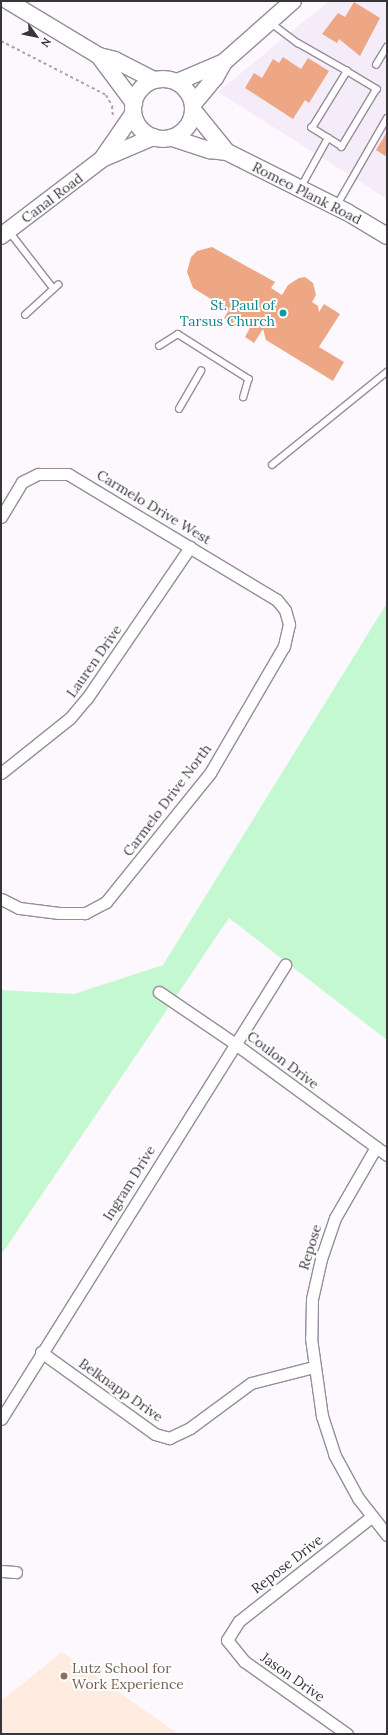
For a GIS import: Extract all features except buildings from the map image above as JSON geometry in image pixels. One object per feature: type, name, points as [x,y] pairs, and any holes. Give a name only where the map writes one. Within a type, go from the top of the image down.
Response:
[{"type":"street","points":[[8,1],[99,56],[115,60],[154,80],[177,82],[224,62],[293,1]]},
{"type":"street","points":[[99,56],[133,108],[144,132],[153,137],[172,138],[187,128],[193,107],[215,78],[224,62]]},
{"type":"street","points":[[133,108],[145,85],[154,80]]},
{"type":"street","points":[[177,82],[187,92],[193,107]]},
{"type":"street","name":"Romeo Plank Road","points":[[193,107],[227,152]]},
{"type":"street","name":"Canal Road","points":[[102,159],[133,108]]},
{"type":"street","name":"Canal Road","points":[[5,233],[102,159],[153,137]]},
{"type":"street","name":"Romeo Plank Road","points":[[172,138],[210,150],[227,152],[336,207],[387,236]]},
{"type":"street","name":"Carmelo Drive West","points":[[1,517],[22,482],[38,474],[62,473],[75,477],[277,600],[285,610],[289,624]]},
{"type":"street","name":"Lauren Drive","points":[[1,774],[70,718],[88,698],[190,547]]},
{"type":"street","name":"Carmelo Drive North","points":[[1,898],[19,908],[58,913],[84,913],[106,902],[176,817],[219,759],[284,646],[289,624]]},
{"type":"street","name":"Ingram Drive","points":[[1,1419],[234,1042],[285,965]]},
{"type":"street","name":"Coulon Drive","points":[[159,992],[234,1042],[387,1156]]},
{"type":"street","name":"Repose","points":[[376,1147],[336,1218],[321,1259],[312,1299],[314,1367],[322,1416],[334,1454],[344,1476],[387,1535]]},
{"type":"street","name":"Belknapp Drive","points":[[41,1352],[156,1434],[169,1438],[190,1428],[251,1383],[314,1367]]},
{"type":"street","name":"Repose Drive","points":[[228,1640],[239,1621],[372,1516]]},
{"type":"street","points":[[1,1571],[16,1572]]},
{"type":"street","name":"Jason Drive","points":[[228,1640],[244,1661],[347,1734]]},
{"type":"lane","points":[[269,22],[377,89],[342,147],[312,128],[347,71]]},
{"type":"lane","points":[[376,65],[387,47]]},
{"type":"lane","points":[[336,207],[387,118]]},
{"type":"lane","points":[[300,189],[328,138]]},
{"type":"lane","points":[[5,233],[56,287],[25,315]]},
{"type":"lane","points":[[159,346],[178,334],[250,379],[244,397]]},
{"type":"lane","points":[[179,408],[201,371]]},
{"type":"lane","points":[[272,465],[387,372]]},
{"type":"path","points":[[1,41],[106,95],[112,106],[114,121]]},
{"type":"shaded area","points":[[329,1],[387,1],[387,199],[218,92]]},
{"type":"shaded area","name":"Lutz School for Work Experience","points":[[62,1652],[178,1734],[1,1734],[1,1701]]},
{"type":"green space","points":[[387,603],[387,1040],[229,918],[1,1255],[1,990],[74,994],[163,965]]},
{"type":"place","name":"St. Paul of Tarsus Church","points":[[283,313]]},
{"type":"place","name":"Lutz School for Work Experience","points":[[64,1676]]}]
